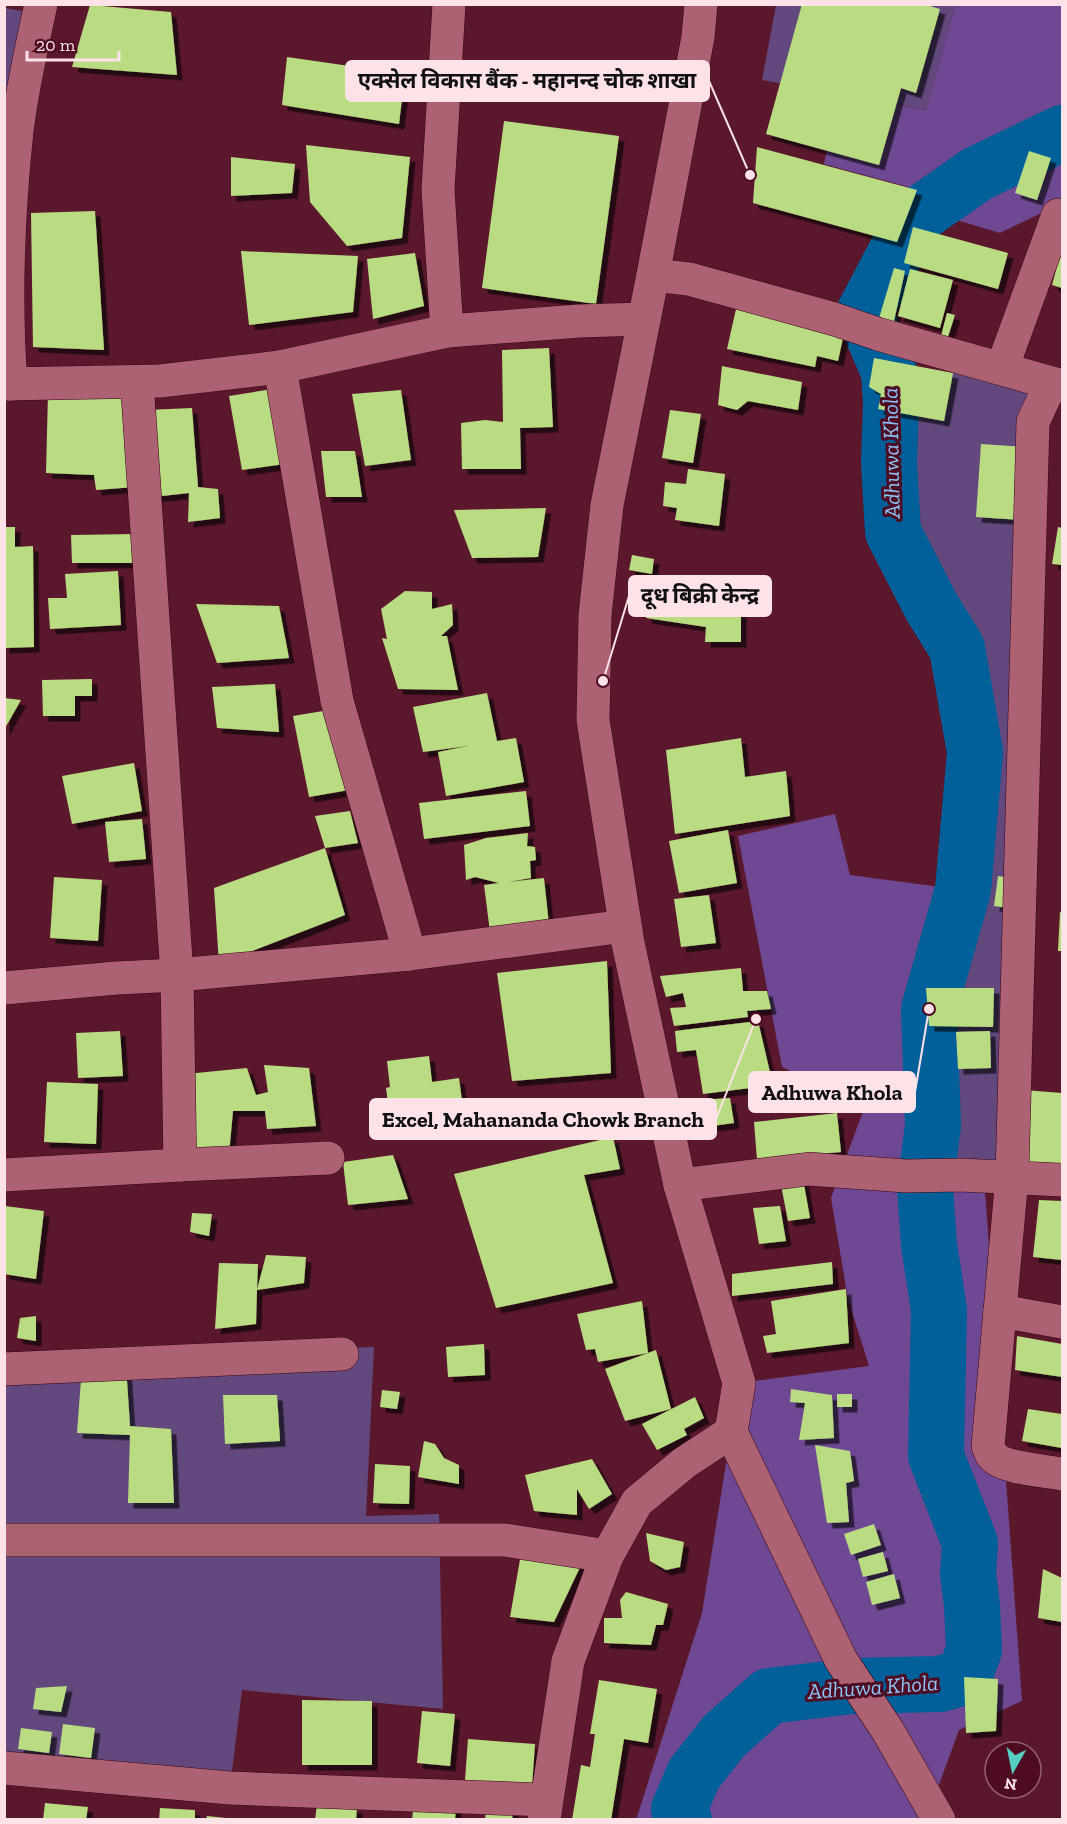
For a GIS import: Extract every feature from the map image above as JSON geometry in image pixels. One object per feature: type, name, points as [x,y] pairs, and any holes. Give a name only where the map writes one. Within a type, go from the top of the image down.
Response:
[{"type":"street","points":[[41,4],[17,130],[10,229],[8,384],[160,381],[280,367],[447,331],[579,321],[643,320]]},
{"type":"street","points":[[447,331],[438,190],[449,4]]},
{"type":"street","points":[[701,4],[698,37],[607,506],[595,615],[593,720],[625,926],[680,1185],[739,1383],[731,1432],[841,1660],[888,1731],[939,1820]]},
{"type":"street","points":[[1002,368],[1058,215]]},
{"type":"street","points":[[653,276],[689,279],[1057,384],[1033,422],[1012,1177],[988,1446],[992,1455],[999,1461],[1024,1468],[1062,1474]]},
{"type":"street","points":[[280,367],[337,702],[410,954]]},
{"type":"street","points":[[137,382],[177,975],[180,1165]]},
{"type":"street","points":[[4,988],[410,954],[625,926]]},
{"type":"street","points":[[4,1175],[328,1158]]},
{"type":"street","points":[[680,1185],[809,1169],[906,1176],[960,1175],[1062,1180]]},
{"type":"street","points":[[1000,1311],[1062,1322]]},
{"type":"street","points":[[4,1369],[342,1354]]},
{"type":"street","points":[[4,1768],[230,1788],[545,1810],[568,1661],[607,1556],[637,1502],[684,1463],[731,1432]]},
{"type":"street","points":[[4,1540],[505,1540],[607,1556]]},
{"type":"shaded area","points":[[776,5],[955,5],[926,110],[762,80]]},
{"type":"shaded area","points":[[955,5],[1062,5],[1062,203],[1000,233],[910,206],[916,189],[824,164],[839,95],[926,110]]},
{"type":"shaded area","points":[[5,8],[28,12],[17,69],[5,96]]},
{"type":"shaded area","points":[[889,372],[953,373],[1051,383],[1012,1177],[960,1175],[929,1009],[963,890],[975,752],[889,463]]},
{"type":"shaded area","points":[[835,814],[850,875],[963,890],[929,1009],[960,1175],[984,1177],[1022,1701],[959,1730],[936,1793],[947,1819],[636,1820],[702,1613],[739,1383],[869,1366],[848,1299],[831,1198],[865,1106],[782,1067],[738,836]]},
{"type":"shaded area","points":[[374,1347],[366,1516],[439,1514],[443,1709],[242,1690],[230,1788],[5,1768],[4,1356]]},
{"type":"building","points":[[802,4],[923,4],[940,9],[916,93],[901,88],[879,165],[766,134]]},
{"type":"building","points":[[90,5],[171,12],[177,75],[72,67]]},
{"type":"building","points":[[287,57],[405,74],[399,124],[282,105]]},
{"type":"building","points":[[504,121],[619,136],[596,304],[482,288]]},
{"type":"building","points":[[306,145],[410,157],[402,238],[347,246],[310,202]]},
{"type":"building","points":[[757,147],[917,190],[897,242],[753,203]]},
{"type":"building","points":[[1029,151],[1051,158],[1037,200],[1015,193]]},
{"type":"building","points":[[231,157],[295,164],[292,193],[231,196]]},
{"type":"building","points":[[95,211],[104,350],[33,347],[31,213]]},
{"type":"building","points":[[913,227],[1008,253],[998,289],[904,263]]},
{"type":"building","points":[[241,251],[358,256],[353,312],[249,325]]},
{"type":"building","points":[[415,253],[424,306],[373,319],[367,259]]},
{"type":"building","points":[[1060,255],[1062,255],[1062,288],[1052,285]]},
{"type":"building","points":[[894,268],[905,271],[894,321],[941,336],[947,313],[955,315],[945,346],[877,325]]},
{"type":"building","points":[[910,269],[953,280],[940,328],[898,316]]},
{"type":"building","points":[[736,309],[775,317],[846,324],[838,361],[817,356],[815,367],[727,349]]},
{"type":"building","points":[[549,348],[553,427],[520,428],[521,469],[462,469],[461,423],[485,420],[503,422],[502,350]]},
{"type":"building","points":[[874,358],[953,373],[944,421],[878,409],[881,394],[869,387]]},
{"type":"building","points":[[722,366],[802,382],[798,410],[748,401],[737,410],[718,405]]},
{"type":"building","points":[[279,388],[292,463],[242,470],[229,396]]},
{"type":"building","points":[[401,390],[411,460],[365,466],[352,394]]},
{"type":"building","points":[[48,393],[131,397],[135,487],[96,490],[94,475],[46,473]]},
{"type":"building","points":[[192,408],[198,487],[218,489],[220,518],[188,522],[189,493],[153,497],[147,410]]},
{"type":"building","points":[[670,410],[701,414],[693,463],[662,458]]},
{"type":"building","points":[[981,444],[1027,447],[1021,520],[976,517]]},
{"type":"building","points":[[321,451],[355,451],[362,497],[326,497]]},
{"type":"building","points":[[688,469],[725,474],[719,526],[675,520],[677,508],[663,506],[665,482],[686,484]]},
{"type":"building","points":[[546,508],[538,557],[472,558],[454,510]]},
{"type":"building","points":[[4,527],[15,527],[15,547],[33,546],[34,647],[4,648]]},
{"type":"building","points":[[1058,527],[1062,528],[1062,565],[1052,564]]},
{"type":"building","points":[[135,534],[136,563],[72,563],[71,535]]},
{"type":"building","points":[[632,555],[654,559],[652,574],[629,570]]},
{"type":"building","points":[[118,571],[121,625],[50,629],[48,598],[67,598],[65,574]]},
{"type":"building","points":[[668,577],[687,579],[686,587],[714,593],[714,602],[741,602],[741,642],[705,642],[706,627],[646,618],[648,587],[667,589]]},
{"type":"building","points":[[405,591],[432,592],[432,609],[452,604],[453,625],[441,636],[447,636],[458,690],[398,689],[382,638],[387,639],[381,609]]},
{"type":"building","points":[[196,604],[279,606],[289,658],[217,663]]},
{"type":"building","points":[[92,679],[92,696],[75,696],[75,716],[43,716],[42,680]]},
{"type":"building","points":[[275,684],[279,732],[217,728],[212,687]]},
{"type":"building","points":[[487,693],[497,741],[516,738],[524,782],[446,796],[438,752],[468,746],[423,752],[413,707]]},
{"type":"building","points":[[4,698],[21,700],[4,730]]},
{"type":"building","points":[[329,710],[349,790],[309,797],[293,716]]},
{"type":"building","points":[[741,738],[745,777],[786,771],[790,816],[675,834],[666,750]]},
{"type":"building","points":[[134,763],[142,811],[72,824],[62,776]]},
{"type":"building","points":[[526,791],[530,826],[424,839],[419,803]]},
{"type":"building","points":[[350,811],[358,843],[325,848],[315,816]]},
{"type":"building","points":[[142,819],[146,859],[109,862],[105,822]]},
{"type":"building","points":[[728,830],[737,883],[679,893],[669,841]]},
{"type":"building","points":[[528,833],[527,846],[535,847],[536,860],[530,861],[531,878],[508,882],[544,878],[549,925],[490,932],[484,885],[499,883],[475,877],[466,880],[464,845],[486,838]]},
{"type":"building","points":[[325,848],[345,915],[219,964],[214,888]]},
{"type":"building","points":[[998,876],[1019,879],[1015,909],[994,906]]},
{"type":"building","points":[[54,877],[102,880],[98,941],[50,938]]},
{"type":"building","points":[[709,895],[716,943],[681,947],[674,899]]},
{"type":"building","points":[[1060,912],[1062,912],[1062,951],[1058,951]]},
{"type":"building","points":[[607,961],[611,1073],[512,1081],[497,973]]},
{"type":"building","points":[[741,968],[743,991],[767,991],[771,1009],[747,1011],[748,1017],[674,1026],[670,1008],[686,1007],[683,993],[666,997],[660,976]]},
{"type":"building","points":[[926,988],[994,988],[993,1027],[929,1026]]},
{"type":"building","points":[[758,1021],[773,1085],[703,1094],[696,1050],[677,1052],[675,1031]]},
{"type":"building","points":[[120,1031],[123,1076],[78,1078],[76,1033]]},
{"type":"building","points":[[990,1031],[991,1068],[958,1069],[956,1032]]},
{"type":"building","points":[[429,1056],[432,1082],[459,1078],[465,1124],[392,1134],[386,1088],[390,1087],[387,1061]]},
{"type":"building","points":[[264,1065],[309,1068],[316,1126],[267,1129],[265,1111],[233,1111],[229,1154],[188,1156],[186,1074],[247,1068],[256,1095],[268,1092]]},
{"type":"building","points":[[47,1082],[98,1084],[96,1144],[44,1142]]},
{"type":"building","points":[[1024,1090],[1062,1093],[1062,1169],[1022,1167]]},
{"type":"building","points":[[730,1098],[734,1123],[705,1127],[700,1100]]},
{"type":"building","points":[[837,1113],[841,1152],[757,1160],[754,1122]]},
{"type":"building","points":[[613,1137],[620,1169],[584,1175],[613,1283],[496,1308],[454,1174]]},
{"type":"building","points":[[393,1155],[408,1199],[348,1205],[343,1162]]},
{"type":"building","points":[[803,1179],[810,1218],[788,1221],[780,1180]]},
{"type":"building","points":[[1039,1200],[1062,1201],[1062,1260],[1033,1257]]},
{"type":"building","points":[[5,1206],[44,1211],[36,1279],[4,1274]]},
{"type":"building","points":[[780,1206],[786,1241],[759,1244],[753,1208]]},
{"type":"building","points":[[192,1213],[212,1214],[209,1236],[190,1232]]},
{"type":"building","points":[[266,1255],[306,1257],[304,1283],[257,1290]]},
{"type":"building","points":[[832,1262],[833,1284],[732,1296],[732,1274]]},
{"type":"building","points":[[219,1263],[258,1264],[256,1324],[215,1329]]},
{"type":"building","points":[[846,1289],[849,1343],[767,1353],[763,1336],[776,1334],[771,1301]]},
{"type":"building","points":[[642,1301],[648,1353],[598,1362],[595,1349],[586,1350],[577,1314]]},
{"type":"building","points":[[36,1316],[36,1341],[17,1338],[20,1318]]},
{"type":"building","points":[[1017,1336],[1062,1344],[1062,1377],[1015,1370]]},
{"type":"building","points":[[484,1344],[485,1375],[448,1377],[446,1347]]},
{"type":"building","points":[[656,1350],[671,1409],[625,1421],[605,1369]]},
{"type":"building","points":[[82,1366],[126,1366],[130,1426],[171,1429],[174,1503],[128,1503],[130,1435],[77,1433]]},
{"type":"building","points":[[791,1389],[832,1395],[834,1438],[799,1440],[805,1403],[790,1402]]},
{"type":"building","points":[[382,1390],[400,1392],[397,1409],[380,1407]]},
{"type":"building","points":[[837,1394],[852,1394],[852,1407],[837,1407]]},
{"type":"building","points":[[223,1395],[277,1395],[280,1441],[225,1444]]},
{"type":"building","points":[[695,1397],[704,1418],[684,1429],[687,1435],[657,1450],[642,1424]]},
{"type":"building","points":[[1028,1409],[1062,1414],[1062,1448],[1022,1441]]},
{"type":"building","points":[[424,1441],[435,1444],[444,1458],[459,1465],[459,1484],[418,1477]]},
{"type":"building","points":[[815,1445],[850,1451],[854,1481],[846,1483],[849,1522],[827,1523]]},
{"type":"building","points":[[592,1459],[612,1494],[589,1509],[577,1489],[577,1515],[534,1511],[525,1475]]},
{"type":"building","points":[[375,1464],[410,1466],[409,1504],[373,1503]]},
{"type":"building","points":[[874,1524],[881,1545],[851,1555],[844,1534]]},
{"type":"building","points":[[646,1533],[684,1542],[680,1567],[666,1570],[650,1561]]},
{"type":"building","points":[[522,1548],[583,1561],[554,1622],[510,1617]]},
{"type":"building","points":[[883,1552],[888,1571],[863,1577],[858,1559]]},
{"type":"building","points":[[1043,1569],[1062,1578],[1062,1622],[1038,1618]]},
{"type":"building","points":[[894,1574],[900,1598],[872,1605],[866,1582]]},
{"type":"building","points":[[626,1592],[668,1604],[663,1625],[656,1625],[651,1645],[604,1643],[604,1618],[622,1618],[620,1600]]},
{"type":"building","points":[[964,1677],[998,1679],[996,1731],[966,1733]]},
{"type":"building","points":[[599,1680],[657,1689],[648,1743],[624,1739],[611,1820],[572,1820],[581,1765],[590,1767],[595,1734],[590,1734]]},
{"type":"building","points":[[67,1686],[61,1712],[33,1709],[36,1688]]},
{"type":"building","points":[[302,1700],[372,1701],[372,1765],[302,1765]]},
{"type":"building","points":[[422,1711],[455,1714],[450,1766],[417,1763]]},
{"type":"building","points":[[63,1724],[95,1728],[91,1758],[59,1754]]},
{"type":"building","points":[[21,1728],[52,1732],[49,1753],[18,1749]]},
{"type":"building","points":[[468,1739],[535,1744],[532,1786],[465,1780]]},
{"type":"building","points":[[45,1803],[88,1807],[86,1820],[43,1820]]},
{"type":"building","points":[[414,1803],[456,1806],[455,1820],[412,1820]]},
{"type":"building","points":[[317,1805],[357,1808],[356,1820],[315,1820]]},
{"type":"building","points":[[160,1808],[195,1810],[195,1820],[159,1820]]},
{"type":"building","points":[[486,1808],[513,1810],[512,1820],[485,1820]]},
{"type":"building","points":[[207,1816],[226,1818],[225,1820],[206,1820]]},
{"type":"waterway","name":"Adhuwa Khola","points":[[684,1820],[679,1809],[694,1774],[724,1736],[769,1696],[852,1686],[940,1684],[964,1677],[974,1650],[968,1574],[970,1543],[936,1456],[939,1310],[929,1245],[925,1187],[933,1126],[929,1009],[963,890],[975,752],[957,648],[931,606],[893,532],[889,463],[891,403],[889,372],[864,313],[914,218],[977,174],[1062,133]]},
{"type":"place","name":"एक्सेल विकास बैंक - महानन्द चोक शाखा","points":[[750,175]]},
{"type":"place","name":"दूध बिक्री केन्द्र","points":[[603,681]]},
{"type":"place","name":"Adhuwa Khola","points":[[929,1009]]},
{"type":"place","name":"Excel, Mahananda Chowk Branch","points":[[756,1019]]}]
